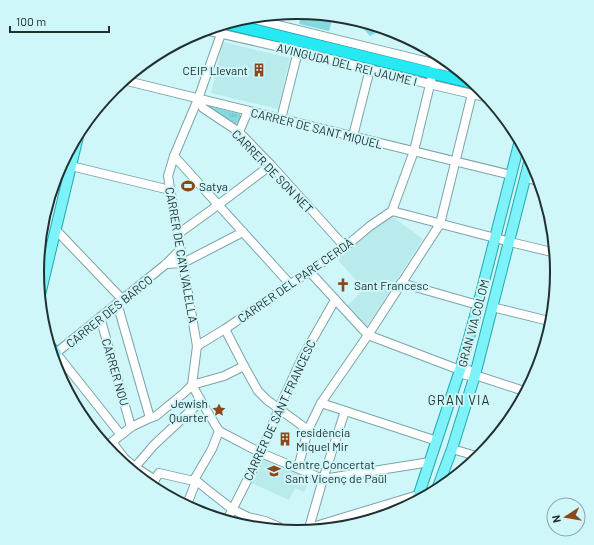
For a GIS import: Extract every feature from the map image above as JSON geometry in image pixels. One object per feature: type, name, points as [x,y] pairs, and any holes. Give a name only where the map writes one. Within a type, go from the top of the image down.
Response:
[{"type":"highway","name":"AVINGUDA DEL REI JAUME I","points":[[230,28],[308,43],[432,74],[470,88]]},
{"type":"main road","name":"GRAN VIA COLOM","points":[[418,495],[460,370],[518,148]]},
{"type":"main road","points":[[44,279],[75,151]]},
{"type":"main road","name":"GRAN VIA COLOM","points":[[440,482],[452,449],[475,375],[528,169]]},
{"type":"street","name":"AVINGUDA DEL REI JAUME I","points":[[260,22],[432,74]]},
{"type":"street","name":"AVINGUDA DEL REI JAUME I","points":[[228,29],[298,51],[370,69],[432,74],[450,70]]},
{"type":"street","name":"CARRER DE CA'N VALELLA","points":[[192,385],[197,346],[168,176],[174,156],[198,99],[222,30]]},
{"type":"street","points":[[281,119],[298,51]]},
{"type":"street","points":[[353,136],[370,69]]},
{"type":"street","points":[[432,74],[414,151],[392,211],[549,251]]},
{"type":"street","name":"CARRER DE SANT MIQUEL","points":[[130,82],[511,175]]},
{"type":"street","points":[[298,468],[308,430],[321,403],[368,335],[440,224],[474,91]]},
{"type":"street","name":"CARRER DE SON NET","points":[[198,99],[203,108],[238,132],[271,165],[345,247]]},
{"type":"street","points":[[238,132],[248,111]]},
{"type":"street","points":[[174,156],[290,284]]},
{"type":"street","points":[[178,234],[271,165]]},
{"type":"street","points":[[71,166],[170,190]]},
{"type":"street","points":[[526,178],[533,179]]},
{"type":"street","name":"CARRER DEL PARE CERDÀ","points":[[197,346],[345,247],[370,226],[392,211]]},
{"type":"street","points":[[56,230],[120,301],[150,418]]},
{"type":"street","points":[[166,264],[182,262],[243,232]]},
{"type":"street","name":"CARRER DES BARCO","points":[[57,353],[166,264],[180,250]]},
{"type":"street","points":[[309,271],[368,335],[460,370],[462,374],[470,376],[475,375],[521,390]]},
{"type":"street","points":[[401,283],[478,304]]},
{"type":"street","name":"CARRER DE SANT FRANCESC","points":[[229,516],[261,452],[302,358],[335,300]]},
{"type":"street","points":[[492,307],[546,320]]},
{"type":"street","name":"CARRER NOU","points":[[100,317],[131,427]]},
{"type":"street","points":[[225,328],[258,391],[267,400],[308,430]]},
{"type":"street","points":[[60,362],[121,435]]},
{"type":"street","points":[[123,456],[112,442],[131,427],[156,416],[192,385],[224,376],[244,366]]},
{"type":"street","points":[[192,385],[200,401],[219,430],[261,452],[323,479],[430,462]]},
{"type":"street","points":[[135,467],[154,445],[200,401]]},
{"type":"street","points":[[321,403],[437,441]]},
{"type":"street","points":[[308,525],[345,411]]},
{"type":"street","points":[[188,501],[195,484],[194,480],[212,449],[219,430]]},
{"type":"street","points":[[452,449],[473,455]]},
{"type":"street","points":[[129,462],[155,480],[159,473],[194,480],[232,509],[248,517],[272,524]]},
{"type":"street","points":[[327,524],[402,503]]},
{"type":"shaded area","points":[[223,42],[290,58],[278,109],[211,93]]},
{"type":"shaded area","points":[[390,217],[393,217],[423,239],[366,328],[346,307],[364,289],[338,260],[375,225]]},
{"type":"shaded area","name":"Centre Concertat Sant Vicenç de Paül","points":[[262,456],[310,478],[304,492],[295,488],[289,500],[249,482]]},
{"type":"green space","points":[[300,19],[332,21],[329,31],[299,24]]},
{"type":"green space","points":[[363,28],[377,32],[370,36]]},
{"type":"green space","points":[[209,106],[240,114],[241,118],[234,127],[208,109]]},
{"type":"place","name":"CEIP Llevant","points":[[259,70]]},
{"type":"place","name":"Satya","points":[[188,186]]},
{"type":"place","name":"Sant Francesc","points":[[343,285]]},
{"type":"place","name":"Jewish Quarter","points":[[219,410]]},
{"type":"place","name":"residència Miquel Mir","points":[[285,439]]},
{"type":"place","name":"Centre Concertat Sant Vicenç de Paül","points":[[274,471]]},
{"type":"district","name":"GRAN VIA","points":[[459,400]]}]
